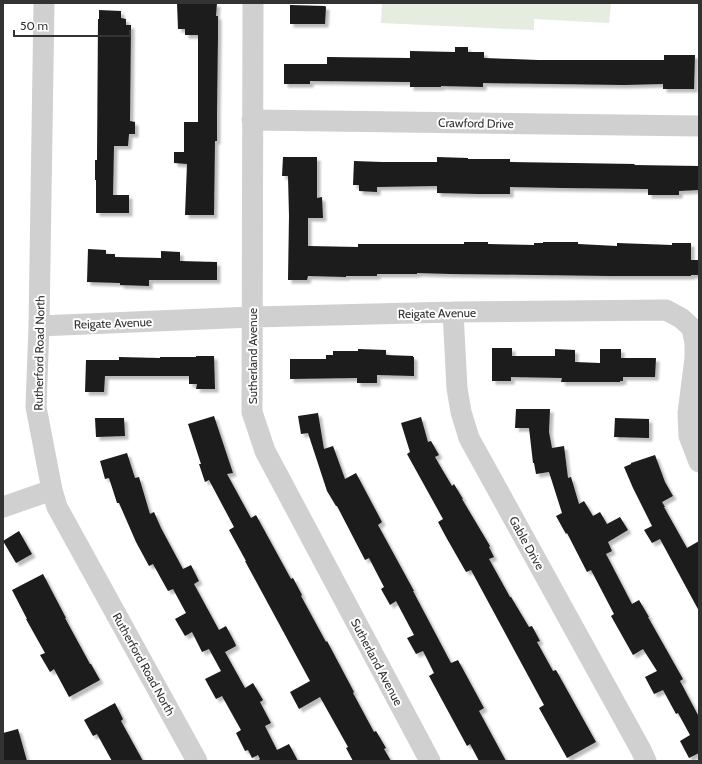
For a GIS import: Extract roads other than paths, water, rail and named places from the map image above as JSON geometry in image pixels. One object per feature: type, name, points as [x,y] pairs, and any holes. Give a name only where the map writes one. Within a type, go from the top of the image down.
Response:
[{"type":"street","name":"Rutherford Road North","points":[[44,3],[39,326],[36,407],[52,490],[57,507],[196,761]]},
{"type":"street","name":"Sutherland Avenue","points":[[253,3],[252,412],[265,451],[430,761]]},
{"type":"street","name":"Crawford Drive","points":[[252,120],[699,126]]},
{"type":"street","name":"Reigate Avenue","points":[[39,326],[252,317],[453,312],[666,310],[681,318],[692,328],[695,343],[695,358],[688,413],[688,428],[689,436],[699,462]]},
{"type":"street","name":"Gable Drive","points":[[453,312],[457,388],[461,412],[469,438],[646,761]]},
{"type":"street","points":[[3,507],[52,490]]}]
